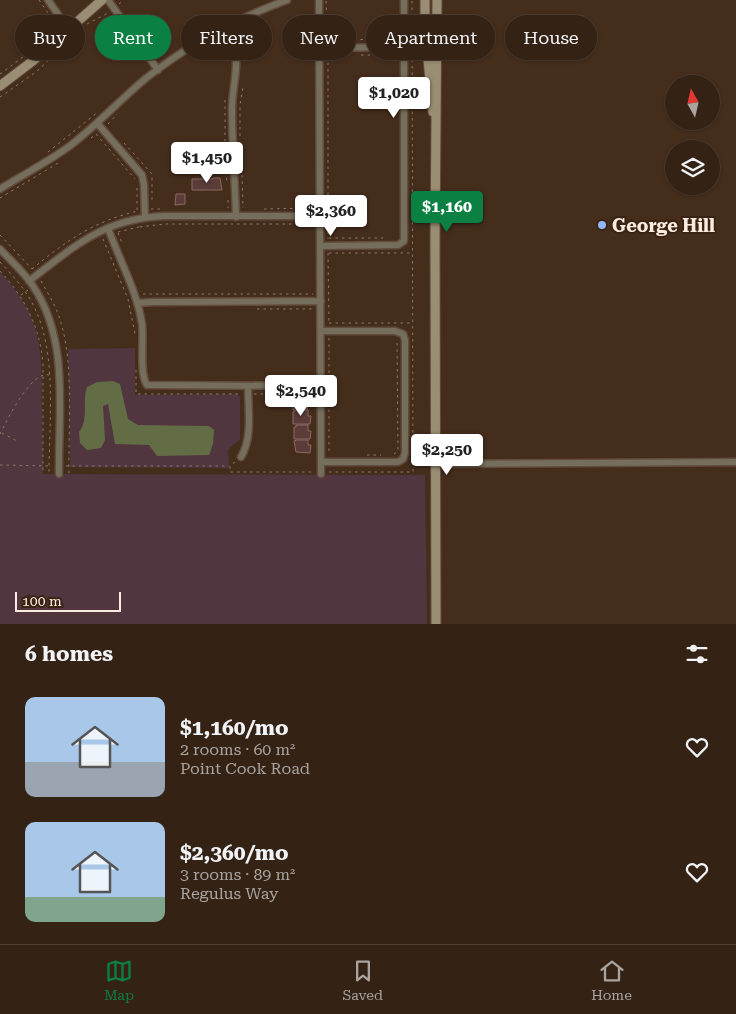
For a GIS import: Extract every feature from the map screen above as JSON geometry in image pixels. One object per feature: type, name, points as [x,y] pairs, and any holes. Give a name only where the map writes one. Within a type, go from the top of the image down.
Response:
[{"type":"main road","points":[[85,18],[102,0]]},
{"type":"main road","points":[[425,0],[424,28],[436,137]]},
{"type":"main road","points":[[436,624],[437,0]]},
{"type":"main road","points":[[0,86],[34,60]]},
{"type":"street","points":[[48,0],[59,15]]},
{"type":"street","points":[[108,0],[158,70]]},
{"type":"street","points":[[252,15],[287,0]]},
{"type":"street","points":[[319,0],[319,15]]},
{"type":"street","points":[[404,0],[404,15]]},
{"type":"street","points":[[0,189],[53,158],[99,126],[158,70],[181,53]]},
{"type":"street","points":[[235,60],[236,82],[232,106],[232,161],[236,189],[236,216]]},
{"type":"street","points":[[320,60],[321,216],[326,248],[321,301],[321,473]]},
{"type":"street","points":[[326,248],[396,246],[403,243],[405,235],[404,60]]},
{"type":"street","points":[[99,126],[142,175],[145,218]]},
{"type":"street","points":[[29,281],[74,245],[108,228],[138,219],[321,216]]},
{"type":"street","points":[[108,228],[143,331],[143,376],[147,385],[321,386]]},
{"type":"street","points":[[0,248],[29,281],[42,302],[52,325],[57,346],[59,375],[59,474]]},
{"type":"street","points":[[133,300],[153,302],[321,301]]},
{"type":"street","points":[[321,331],[398,331],[405,338],[404,458],[398,462],[321,462]]},
{"type":"street","points":[[241,457],[248,438],[248,386]]},
{"type":"street","points":[[436,464],[736,462]]},
{"type":"path","points":[[326,0],[327,15]]},
{"type":"path","points":[[230,466],[230,472],[413,472],[412,0]]},
{"type":"path","points":[[358,55],[366,55]]},
{"type":"path","points":[[0,74],[19,60]]},
{"type":"path","points":[[0,97],[36,72],[47,60]]},
{"type":"path","points":[[328,60],[328,238],[326,248],[330,472]]},
{"type":"path","points":[[240,144],[240,105],[243,87]]},
{"type":"path","points":[[47,152],[99,111]]},
{"type":"path","points":[[89,140],[96,134],[99,126],[118,113]]},
{"type":"path","points":[[96,134],[137,181],[139,227]]},
{"type":"path","points":[[0,198],[60,162]]},
{"type":"path","points":[[241,174],[243,209]]},
{"type":"path","points":[[124,250],[118,232],[139,227],[166,224],[313,224]]},
{"type":"path","points":[[101,239],[103,238],[133,300],[135,336]]},
{"type":"path","points":[[328,238],[388,238]]},
{"type":"path","points":[[326,248],[413,253]]},
{"type":"path","points":[[0,262],[22,287],[36,311],[47,345],[49,375],[49,474]]},
{"type":"path","points":[[0,271],[20,295],[32,316],[41,346],[43,374],[43,474]]},
{"type":"path","points":[[46,276],[41,281],[57,311],[67,350],[69,474]]},
{"type":"path","points":[[133,300],[142,294],[313,294]]},
{"type":"path","points":[[254,309],[321,309]]},
{"type":"path","points":[[328,323],[413,323]]},
{"type":"path","points":[[394,455],[398,451],[397,338]]},
{"type":"path","points":[[136,370],[136,394],[314,394]]},
{"type":"path","points":[[17,441],[0,433],[25,393],[36,379],[43,374],[59,375]]},
{"type":"path","points":[[362,455],[386,455]]},
{"type":"path","points":[[0,465],[230,466],[241,457]]},
{"type":"shaded area","points":[[0,272],[23,302],[36,332],[42,380],[43,474],[425,475],[427,624],[0,624]]},
{"type":"shaded area","points":[[135,348],[135,395],[236,394],[240,397],[240,439],[228,450],[229,468],[70,467],[68,349]]},
{"type":"shaded area","points":[[113,381],[120,384],[128,419],[138,425],[209,426],[214,430],[213,444],[209,455],[157,456],[149,445],[115,444],[108,404],[103,406],[105,440],[101,448],[87,450],[80,443],[79,432],[84,422],[87,387],[97,382]]},
{"type":"building","points":[[220,178],[222,190],[192,190],[192,179]]},
{"type":"building","points":[[176,194],[185,194],[185,204],[175,205]]},
{"type":"building","points":[[293,396],[310,396],[307,410],[293,410]]},
{"type":"building","points":[[296,410],[308,410],[308,416],[311,416],[310,424],[293,424],[293,412]]},
{"type":"building","points":[[296,425],[308,425],[308,431],[311,431],[310,439],[294,439],[294,427]]},
{"type":"building","points":[[308,440],[308,445],[311,445],[310,453],[296,452],[294,441]]},
{"type":"place","name":"George Hill","points":[[602,225]]}]
